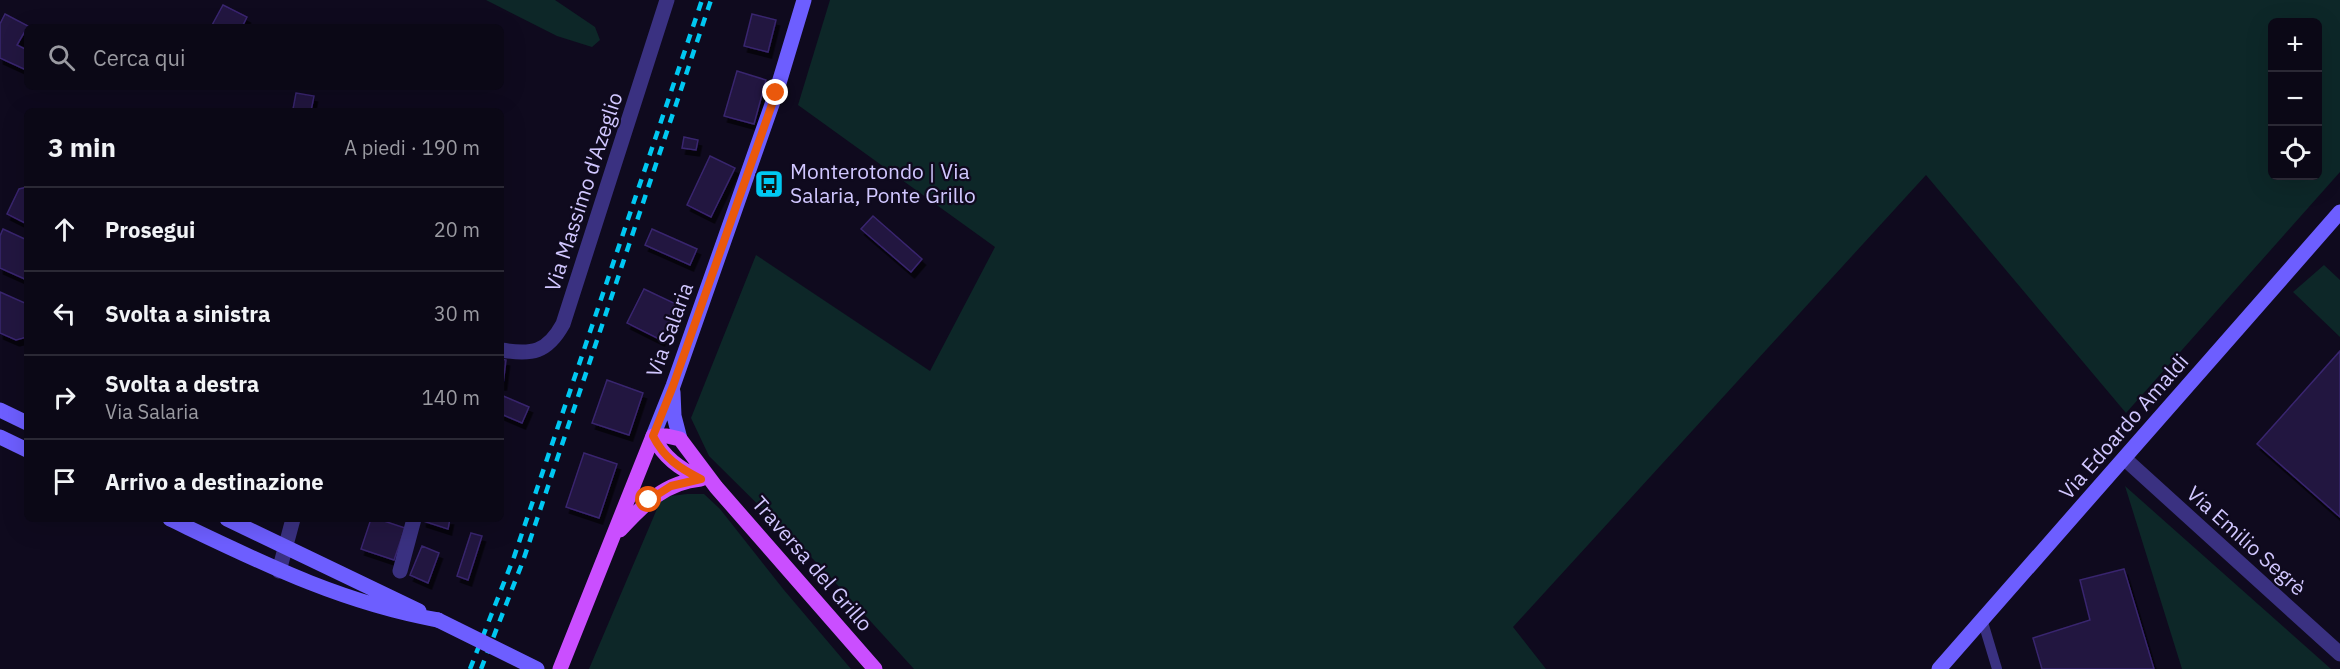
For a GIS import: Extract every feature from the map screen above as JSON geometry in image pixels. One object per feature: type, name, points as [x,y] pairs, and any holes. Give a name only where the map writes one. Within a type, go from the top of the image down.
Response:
[{"type":"main road","name":"Via Salaria","points":[[560,669],[673,386],[776,93],[804,0]]},
{"type":"main road","name":"Via Edoardo Amaldi","points":[[1939,669],[2340,212]]},
{"type":"main road","points":[[673,386],[674,416],[680,439],[653,436],[671,461],[716,487]]},
{"type":"main road","points":[[0,410],[24,422]]},
{"type":"main road","points":[[0,437],[24,449]]},
{"type":"main road","name":"Traversa del Grillo","points":[[680,439],[716,487],[875,669]]},
{"type":"main road","points":[[614,537],[659,492],[678,483],[701,479]]},
{"type":"main road","points":[[176,522],[279,571],[369,605],[438,620]]},
{"type":"main road","points":[[233,522],[537,669]]},
{"type":"street","name":"Via Massimo d'Azeglio","points":[[504,350],[524,352],[543,348],[554,339],[564,324],[667,0]]},
{"type":"street","name":"Via Emilio Segrè","points":[[2125,459],[2340,654]]},
{"type":"street","points":[[279,571],[292,522]]},
{"type":"street","points":[[400,571],[413,522]]},
{"type":"lane","points":[[1982,619],[1997,669]]},
{"type":"green space","points":[[486,0],[555,0],[595,27],[600,40],[592,47],[557,36]]},
{"type":"green space","points":[[830,0],[2340,0],[2340,172],[2126,413],[1926,175],[1513,627],[1546,669],[914,669],[822,568],[709,456],[691,418],[756,255],[930,371],[995,247],[798,105]]},
{"type":"green space","points":[[2324,265],[2340,280],[2340,337],[2293,292]]},
{"type":"green space","points":[[2125,486],[2331,669],[2182,669]]},
{"type":"green space","points":[[704,494],[720,509],[851,669],[589,669],[662,497]]},
{"type":"building","points":[[223,5],[247,17],[244,24],[213,24]]},
{"type":"building","points":[[5,14],[24,24],[24,33],[17,45],[24,48],[24,69],[0,58],[0,24]]},
{"type":"building","points":[[752,14],[776,20],[768,52],[744,46]]},
{"type":"building","points":[[737,71],[766,80],[754,124],[724,116]]},
{"type":"building","points":[[296,93],[314,96],[312,108],[293,108]]},
{"type":"building","points":[[684,137],[698,140],[696,150],[682,148]]},
{"type":"building","points":[[710,156],[735,168],[711,217],[687,205]]},
{"type":"building","points":[[24,188],[24,222],[7,214],[19,189]]},
{"type":"building","points":[[873,216],[922,259],[911,272],[861,229]]},
{"type":"building","points":[[3,229],[24,239],[24,279],[0,268],[0,236]]},
{"type":"building","points":[[652,229],[697,249],[690,265],[645,245]]},
{"type":"building","points":[[644,289],[678,305],[661,340],[627,323]]},
{"type":"building","points":[[0,292],[24,303],[24,338],[16,340],[0,333]]},
{"type":"building","points":[[2340,351],[2340,517],[2257,444]]},
{"type":"building","points":[[607,380],[643,393],[629,435],[592,423]]},
{"type":"building","points":[[504,396],[529,407],[522,423],[504,415]]},
{"type":"building","points":[[584,453],[617,464],[599,518],[566,507]]},
{"type":"building","points":[[370,522],[387,522],[405,528],[394,560],[361,549]]},
{"type":"building","points":[[426,522],[449,522],[448,529]]},
{"type":"building","points":[[471,533],[482,536],[468,580],[457,576]]},
{"type":"building","points":[[422,546],[439,553],[428,583],[410,575]]},
{"type":"building","points":[[2124,569],[2154,669],[2042,669],[2033,638],[2090,620],[2080,580]]},
{"type":"railway","points":[[470,669],[514,557],[702,0]]},
{"type":"railway","points":[[481,669],[523,561],[711,0]]},
{"type":"place","name":"Monterotondo | Via Salaria, Ponte Grillo","points":[[769,184]]},
{"type":"route","points":[[649,500],[671,486],[701,479],[671,461],[653,436],[673,386],[776,93]]}]
